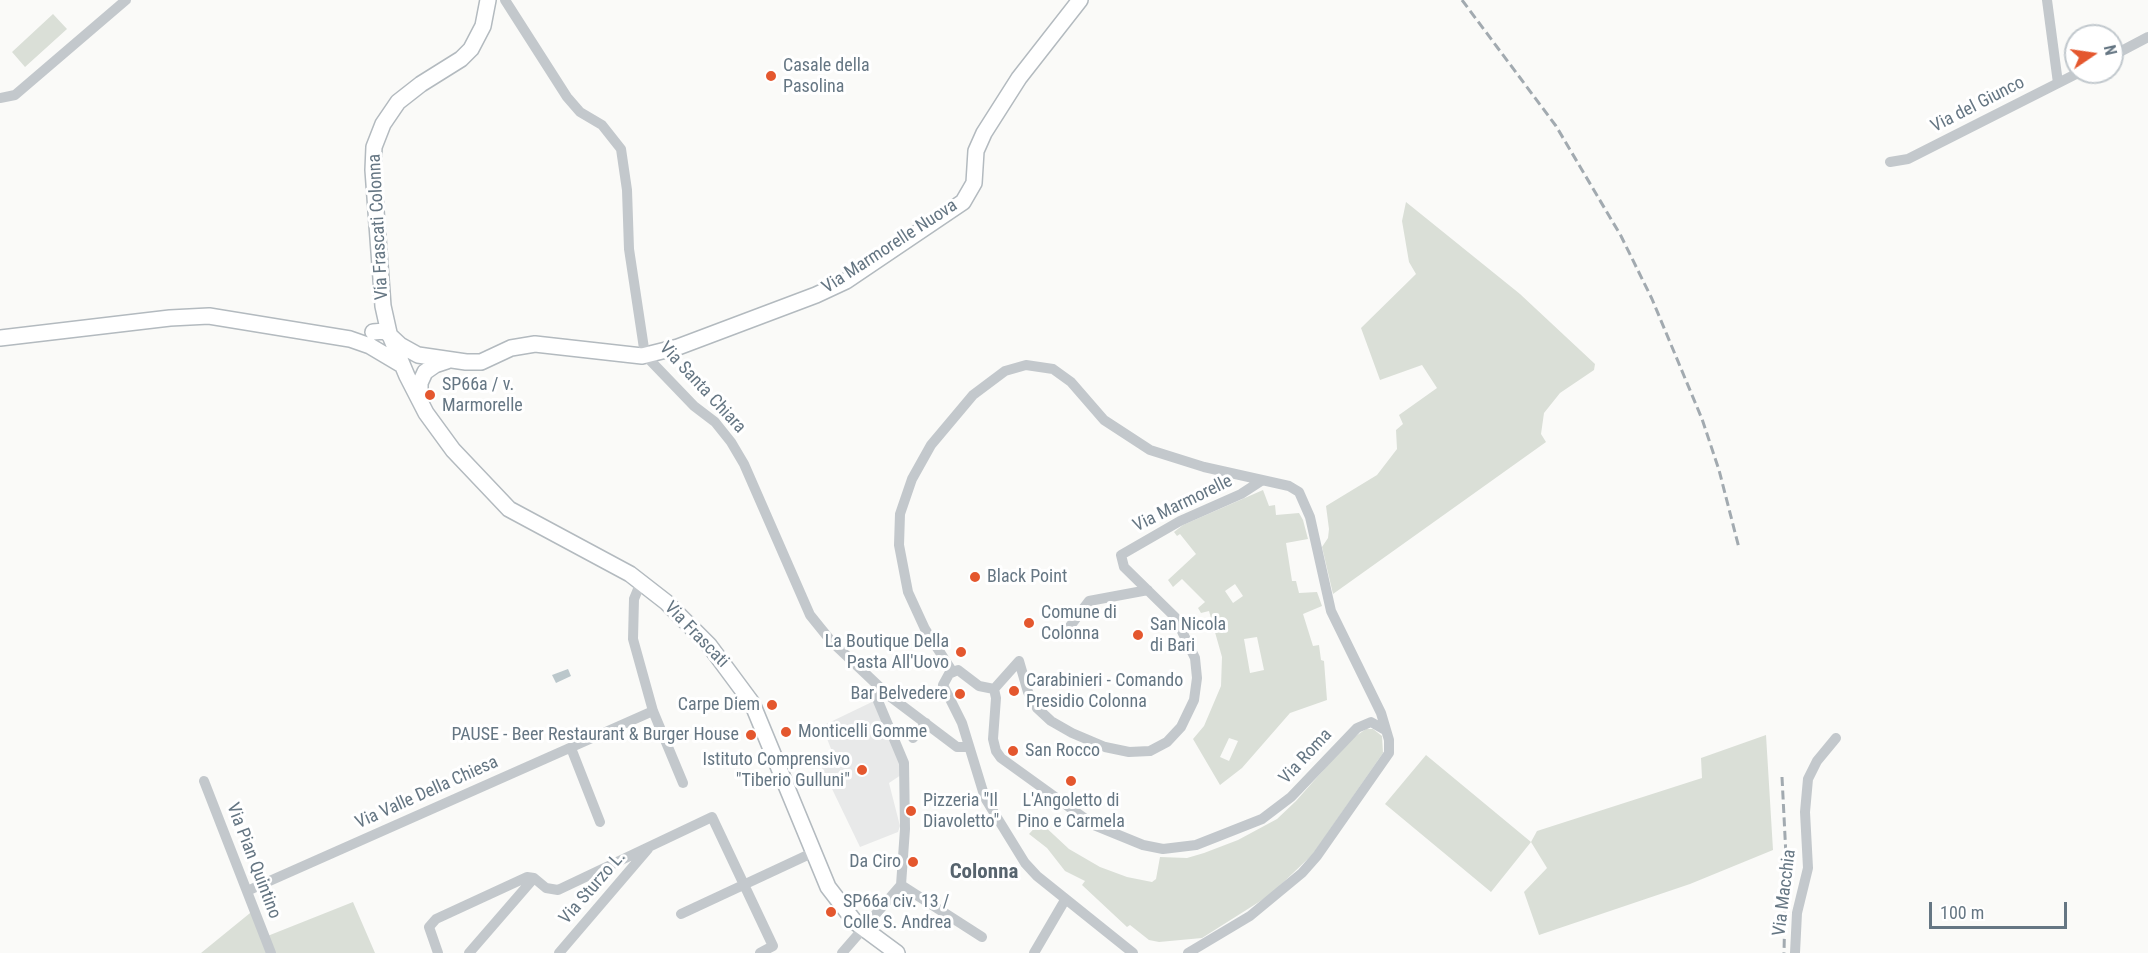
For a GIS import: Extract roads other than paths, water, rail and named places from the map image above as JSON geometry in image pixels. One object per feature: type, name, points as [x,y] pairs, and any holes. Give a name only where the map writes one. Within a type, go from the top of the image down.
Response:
[{"type":"street","points":[[0,98],[15,95],[126,0]]},
{"type":"street","name":"Via Frascati Colonna","points":[[412,388],[391,338],[383,301],[373,170],[376,140],[390,112],[402,98],[461,59],[471,49],[483,26],[488,0]]},
{"type":"street","name":"Via Santa Chiara","points":[[505,0],[567,97],[580,112],[602,125],[621,149],[628,206],[629,249],[645,355],[694,405],[715,422],[731,442],[744,464],[810,615],[846,656],[880,688],[959,748],[969,747]]},
{"type":"street","name":"Via Marmorelle Nuova","points":[[373,332],[385,331],[414,354],[452,360],[481,362],[516,347],[535,344],[645,355],[678,347],[816,295],[846,281],[963,202],[974,183],[976,151],[999,107],[1080,0]]},
{"type":"street","points":[[2047,0],[2058,83]]},
{"type":"street","points":[[2124,50],[2148,37]]},
{"type":"street","name":"Via del Giunco","points":[[1890,162],[1908,159],[2064,80]]},
{"type":"street","points":[[340,337],[373,332],[382,320],[383,301]]},
{"type":"street","points":[[0,338],[197,316],[340,337],[376,349],[402,365]]},
{"type":"street","points":[[376,349],[387,346],[391,338]]},
{"type":"street","name":"Via Marmorelle Nuova","points":[[426,413],[419,394],[421,379],[430,367],[452,360]]},
{"type":"street","points":[[950,673],[911,600],[900,559],[899,519],[912,479],[931,445],[973,395],[1002,373],[1026,365],[1053,369],[1071,382],[1104,420],[1150,450],[1175,460],[1292,487],[1305,500],[1331,611],[1377,704],[1389,747],[1386,759],[1317,856],[1270,902],[1188,953]]},
{"type":"street","name":"Via Frascati","points":[[412,388],[426,413],[469,469],[509,509],[623,569],[687,621],[709,645],[752,703],[777,759],[812,853],[828,887],[863,930],[897,953]]},
{"type":"street","name":"Via Marmorelle","points":[[1148,590],[1124,567],[1121,558],[1125,552],[1180,521],[1241,494],[1261,481]]},
{"type":"street","points":[[641,582],[634,599],[632,635],[653,711],[683,783]]},
{"type":"street","points":[[950,673],[960,671],[979,686],[994,689],[1019,661],[1030,696],[1051,721],[1089,741],[1135,753],[1155,750],[1170,740],[1181,727],[1195,695],[1196,662],[1182,628],[1148,590],[1089,601],[1065,633]]},
{"type":"street","points":[[950,673],[943,687],[960,719],[981,787],[992,810],[1025,863],[1065,900],[1133,953]]},
{"type":"street","points":[[842,953],[901,885],[905,829],[904,763],[878,701],[880,688]]},
{"type":"street","name":"Via Roma","points":[[994,689],[996,698],[993,728],[995,748],[1002,758],[1085,820],[1137,843],[1170,849],[1219,837],[1262,819],[1287,801],[1357,728],[1371,722],[1385,730]]},
{"type":"street","name":"Via Valle Della Chiesa","points":[[247,891],[653,711]]},
{"type":"street","points":[[913,738],[926,723]]},
{"type":"street","name":"Via Macchia","points":[[1795,953],[1797,913],[1808,868],[1805,812],[1808,780],[1817,761],[1836,738]]},
{"type":"street","points":[[571,748],[600,822]]},
{"type":"street","name":"Via Pian Quintino","points":[[204,781],[271,953]]},
{"type":"street","points":[[438,953],[430,930],[433,921],[527,877],[534,878],[546,888],[558,890],[712,817],[773,946],[760,953]]},
{"type":"street","name":"Via Sturzo L.","points":[[559,953],[652,844]]},
{"type":"street","points":[[681,914],[812,853]]},
{"type":"street","points":[[469,953],[534,878]]},
{"type":"street","points":[[901,885],[982,937]]},
{"type":"street","points":[[1034,953],[1065,900]]},
{"type":"railway","points":[[1462,0],[1556,126],[1621,236],[1652,299],[1702,419],[1719,470],[1739,548]]},
{"type":"railway","points":[[1782,777],[1786,856],[1784,953]]},
{"type":"place","name":"Casale della Pasolina","points":[[771,76]]},
{"type":"place","name":"SP66a / v. Marmorelle","points":[[430,395]]},
{"type":"place","name":"Black Point","points":[[975,577]]},
{"type":"place","name":"Comune di Colonna","points":[[1029,623]]},
{"type":"place","name":"San Nicola di Bari","points":[[1138,635]]},
{"type":"place","name":"La Boutique Della Pasta All'Uovo","points":[[961,652]]},
{"type":"place","name":"Carabinieri - Comando Presidio Colonna","points":[[1014,691]]},
{"type":"place","name":"Bar Belvedere","points":[[960,694]]},
{"type":"place","name":"Carpe Diem","points":[[772,705]]},
{"type":"place","name":"Monticelli Gomme","points":[[786,732]]},
{"type":"place","name":"PAUSE - Beer Restaurant & Burger House","points":[[751,735]]},
{"type":"place","name":"San Rocco","points":[[1013,751]]},
{"type":"place","name":"Istituto Comprensivo \"Tiberio Gulluni\"","points":[[862,770]]},
{"type":"place","name":"L'Angoletto di Pino e Carmela","points":[[1071,781]]},
{"type":"place","name":"Pizzeria \"Il Diavoletto\"","points":[[911,811]]},
{"type":"place","name":"Da Ciro","points":[[913,862]]},
{"type":"place","name":"SP66a civ. 13 / Colle S. Andrea","points":[[831,912]]},
{"type":"district","name":"Colonna","points":[[984,873]]}]
